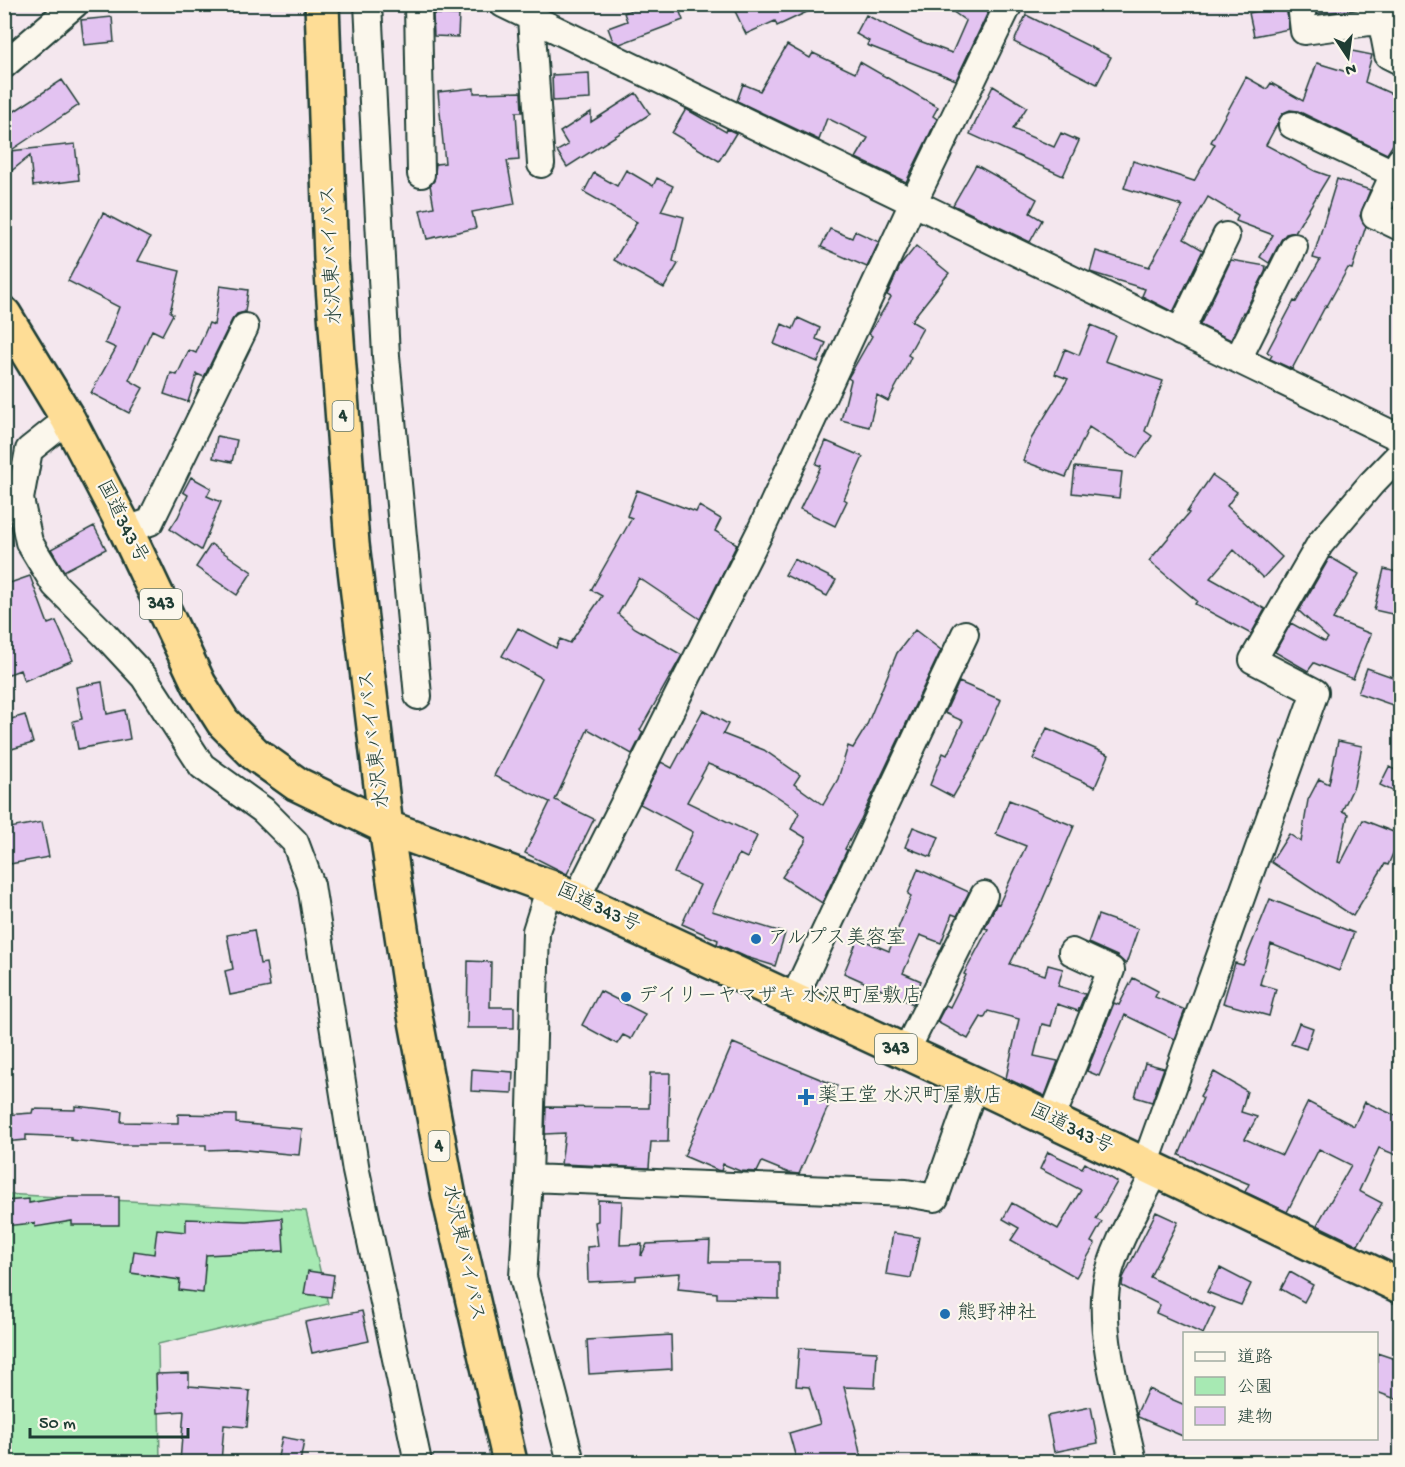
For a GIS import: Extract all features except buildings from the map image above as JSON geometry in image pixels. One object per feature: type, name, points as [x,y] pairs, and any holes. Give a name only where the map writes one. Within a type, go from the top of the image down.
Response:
[{"type":"highway","name":"水沢東バイパス","points":[[322,4],[332,259],[352,544],[386,827],[410,989],[442,1162],[510,1462]]},
{"type":"highway","name":"国道343号","points":[[4,314],[68,420],[126,530],[200,684],[223,722],[255,754],[297,784],[386,827],[563,893],[975,1084],[1401,1286]]},
{"type":"street","points":[[4,65],[75,4]]},
{"type":"street","points":[[368,4],[386,356],[418,696]]},
{"type":"street","points":[[418,4],[421,174]]},
{"type":"street","points":[[503,4],[1401,438]]},
{"type":"street","points":[[571,1462],[523,1277],[529,1178],[536,931],[563,893],[761,530],[913,202],[1009,4]]},
{"type":"street","points":[[1300,4],[1304,31],[1369,21],[1388,14],[1388,55],[1401,62]]},
{"type":"street","points":[[531,18],[541,164]]},
{"type":"street","points":[[1292,125],[1398,167],[1375,214],[1401,227]]},
{"type":"street","points":[[1180,332],[1226,237]]},
{"type":"street","points":[[1238,359],[1294,247]]},
{"type":"street","points":[[126,530],[150,522],[245,327]]},
{"type":"street","points":[[68,420],[29,450],[20,499],[29,542],[55,585],[144,677],[202,766],[263,810],[295,842],[310,885],[356,1171],[418,1462]]},
{"type":"street","points":[[1133,1462],[1107,1341],[1104,1318],[1106,1286],[1117,1251],[1151,1168],[1315,692],[1253,660],[1320,544],[1371,484],[1401,454]]},
{"type":"street","points":[[793,1000],[965,634]]},
{"type":"street","points":[[905,1053],[984,895]]},
{"type":"street","points":[[1050,1120],[1111,970],[1071,952]]},
{"type":"street","points":[[529,1178],[906,1193],[935,1198],[975,1084]]},
{"type":"green space","points":[[4,1194],[306,1211],[328,1304],[158,1344],[160,1462],[5,1462]]},
{"type":"place","name":"アルプス美容室","points":[[756,939]]},
{"type":"place","name":"デイリーヤマザキ 水沢町屋敷店","points":[[626,997]]},
{"type":"place","name":"薬王堂 水沢町屋敷店","points":[[806,1097]]},
{"type":"place","name":"熊野神社","points":[[945,1314]]}]
